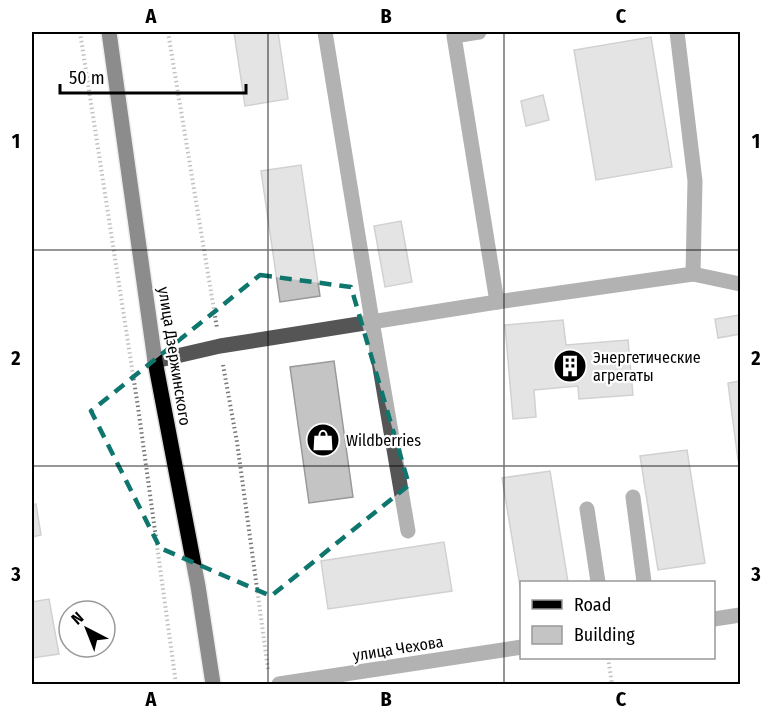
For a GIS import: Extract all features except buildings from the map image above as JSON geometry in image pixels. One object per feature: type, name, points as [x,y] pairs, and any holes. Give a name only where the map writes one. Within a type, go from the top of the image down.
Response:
[{"type":"main road","name":"улица Дзержинского","points":[[109,32],[156,361],[198,585],[213,684]]},
{"type":"street","points":[[325,32],[408,531]]},
{"type":"street","points":[[478,32],[454,36],[497,303]]},
{"type":"street","points":[[677,32],[694,182],[693,274]]},
{"type":"street","points":[[156,361],[220,346],[372,321],[693,274],[741,284]]},
{"type":"street","points":[[633,497],[644,581]]},
{"type":"street","points":[[587,509],[598,581]]},
{"type":"street","points":[[715,619],[741,615]]},
{"type":"street","name":"улица Чехова","points":[[279,684],[520,647]]},
{"type":"path","points":[[80,32],[138,407],[176,684]]},
{"type":"path","points":[[608,659],[612,684]]},
{"type":"highlighted area","points":[[260,275],[351,287],[409,485],[271,596],[160,548],[91,411]]},
{"type":"place","name":"Энергетические агрегаты","points":[[570,366]]},
{"type":"place","name":"Wildberries","points":[[323,440]]}]
